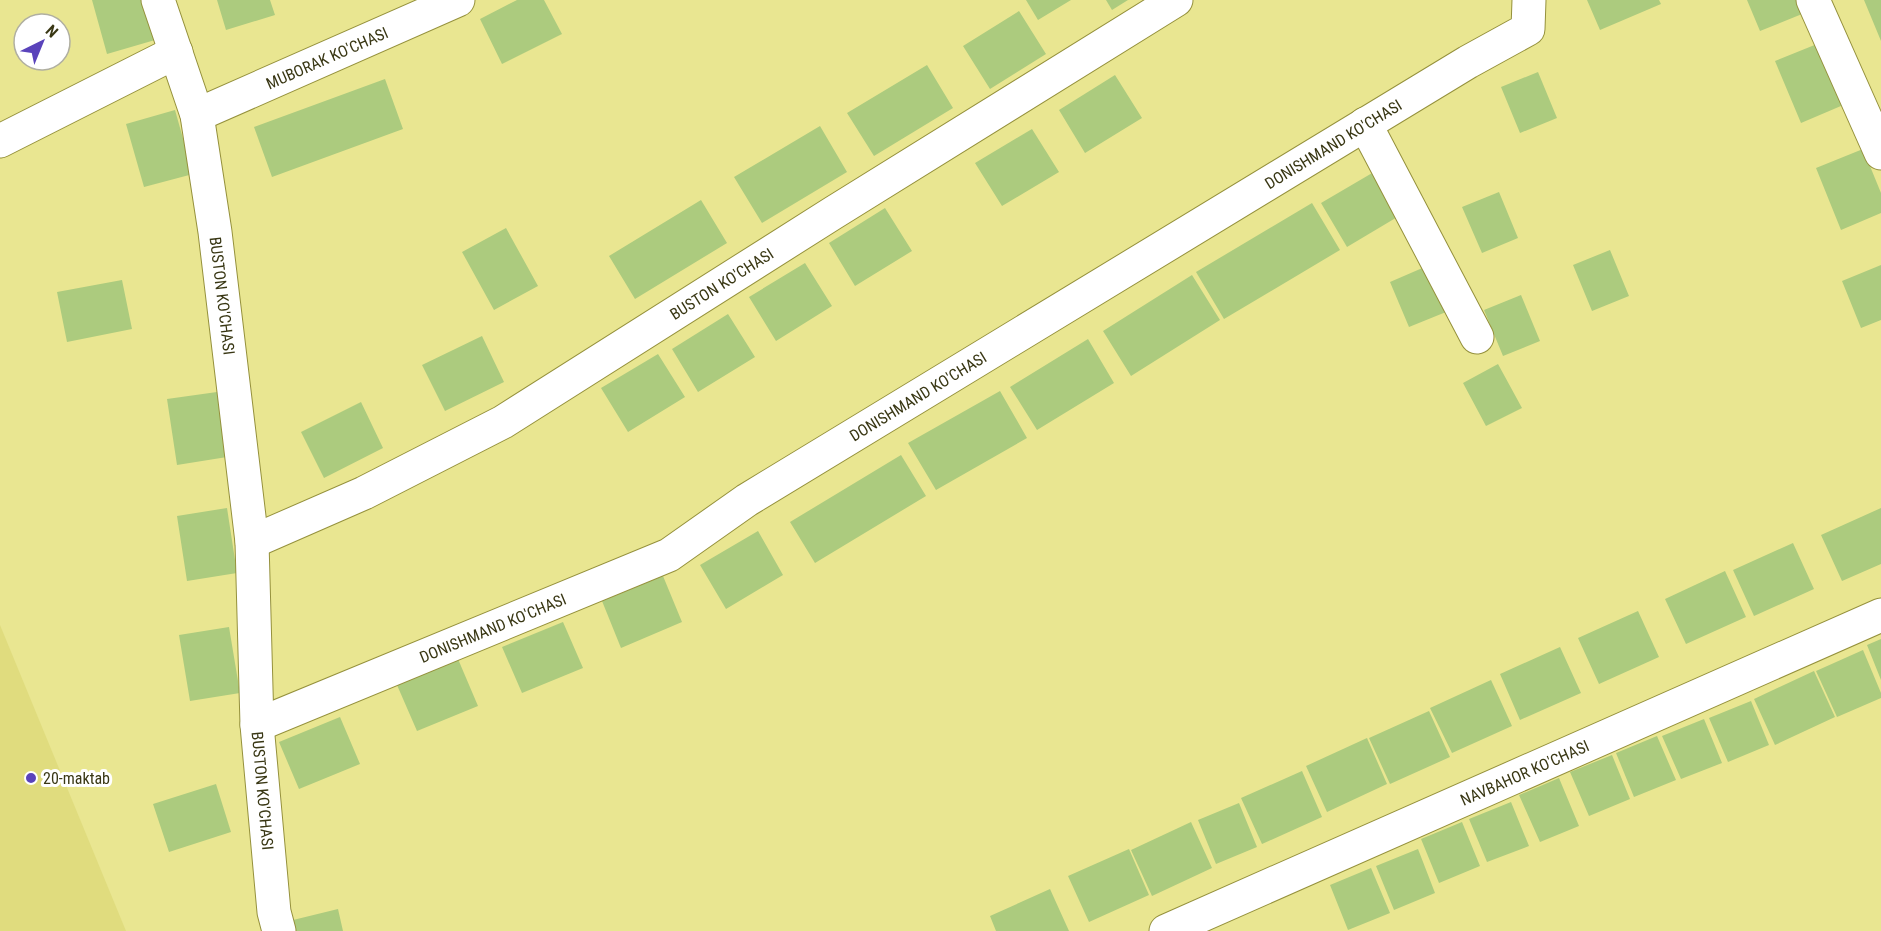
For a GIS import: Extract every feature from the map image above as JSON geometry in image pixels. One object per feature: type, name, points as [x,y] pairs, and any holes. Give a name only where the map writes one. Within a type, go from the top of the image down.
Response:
[{"type":"street","name":"BUSTON KO'CHASI","points":[[158,0],[197,115],[215,232],[252,542],[257,725],[274,912],[279,931]]},
{"type":"street","name":"MUBORAK KO'CHASI","points":[[197,115],[458,0]]},
{"type":"street","name":"BUSTON KO'CHASI","points":[[252,542],[364,493],[503,422],[843,206],[1176,0]]},
{"type":"street","name":"DONISHMAND KO'CHASI","points":[[257,725],[669,555],[747,500],[1365,124],[1528,29],[1529,0]]},
{"type":"street","points":[[1813,0],[1881,153]]},
{"type":"street","points":[[0,141],[176,52]]},
{"type":"street","points":[[1365,124],[1477,337]]},
{"type":"street","name":"NAVBAHOR KO'CHASI","points":[[1166,931],[1881,615]]},
{"type":"shaded area","name":"20-maktab","points":[[0,625],[126,931],[0,931]]},
{"type":"building","points":[[92,0],[144,0],[155,40],[107,54]]},
{"type":"building","points":[[217,0],[270,0],[275,15],[226,30]]},
{"type":"building","points":[[517,0],[544,0],[562,34],[502,64],[480,19]]},
{"type":"building","points":[[1026,0],[1071,0],[1038,20]]},
{"type":"building","points":[[1106,0],[1128,0],[1112,10]]},
{"type":"building","points":[[1587,0],[1659,0],[1661,4],[1600,30]]},
{"type":"building","points":[[1747,0],[1802,0],[1807,12],[1760,31]]},
{"type":"building","points":[[1864,0],[1881,0],[1881,41]]},
{"type":"building","points":[[1019,11],[1046,54],[990,89],[963,46]]},
{"type":"building","points":[[1822,42],[1848,103],[1801,123],[1775,61]]},
{"type":"building","points":[[927,65],[953,108],[874,156],[847,113]]},
{"type":"building","points":[[1538,72],[1557,118],[1520,133],[1501,87]]},
{"type":"building","points":[[1115,75],[1142,118],[1085,153],[1059,110]]},
{"type":"building","points":[[385,79],[403,129],[272,177],[254,127]]},
{"type":"building","points":[[175,110],[193,174],[144,187],[126,124]]},
{"type":"building","points":[[820,126],[847,172],[762,223],[734,177]]},
{"type":"building","points":[[1032,129],[1059,172],[1002,206],[975,163]]},
{"type":"building","points":[[1863,149],[1881,193],[1881,213],[1841,230],[1816,168]]},
{"type":"building","points":[[1379,169],[1404,213],[1347,247],[1321,203]]},
{"type":"building","points":[[1499,192],[1518,238],[1482,253],[1462,207]]},
{"type":"building","points":[[701,200],[727,243],[635,299],[609,256]]},
{"type":"building","points":[[1312,203],[1340,250],[1224,319],[1196,272]]},
{"type":"building","points":[[885,208],[912,251],[855,286],[829,243]]},
{"type":"building","points":[[506,228],[538,286],[494,310],[462,252]]},
{"type":"building","points":[[1610,250],[1629,296],[1592,311],[1573,265]]},
{"type":"building","points":[[805,263],[832,306],[776,341],[749,297]]},
{"type":"building","points":[[1881,265],[1881,320],[1861,328],[1842,281]]},
{"type":"building","points":[[1427,266],[1446,312],[1409,327],[1390,282]]},
{"type":"building","points":[[1192,275],[1220,320],[1131,376],[1103,331]]},
{"type":"building","points":[[122,280],[132,329],[67,342],[57,292]]},
{"type":"building","points":[[1521,295],[1540,341],[1503,356],[1484,310]]},
{"type":"building","points":[[728,314],[755,357],[698,392],[672,349]]},
{"type":"building","points":[[482,336],[504,382],[445,411],[422,365]]},
{"type":"building","points":[[1088,339],[1114,383],[1037,430],[1010,387]]},
{"type":"building","points":[[658,354],[685,397],[628,432],[601,388]]},
{"type":"building","points":[[1498,364],[1522,408],[1486,426],[1463,383]]},
{"type":"building","points":[[1000,391],[1027,438],[936,490],[908,443]]},
{"type":"building","points":[[217,392],[227,457],[177,465],[167,399]]},
{"type":"building","points":[[361,402],[383,448],[324,478],[301,432]]},
{"type":"building","points":[[901,455],[926,496],[815,563],[790,522]]},
{"type":"building","points":[[227,508],[237,573],[187,581],[177,516]]},
{"type":"building","points":[[1881,508],[1881,564],[1842,581],[1821,535]]},
{"type":"building","points":[[758,531],[783,575],[726,609],[700,565]]},
{"type":"building","points":[[1793,543],[1814,589],[1754,616],[1733,570]]},
{"type":"building","points":[[1725,571],[1746,617],[1686,644],[1665,599]]},
{"type":"building","points":[[663,576],[682,622],[621,648],[602,601]]},
{"type":"building","points":[[1638,611],[1659,657],[1599,684],[1578,638]]},
{"type":"building","points":[[563,622],[583,668],[522,693],[502,647]]},
{"type":"building","points":[[229,627],[240,693],[190,701],[179,635]]},
{"type":"building","points":[[1881,639],[1881,680],[1867,645]]},
{"type":"building","points":[[1560,647],[1581,693],[1520,720],[1500,674]]},
{"type":"building","points":[[1863,650],[1881,698],[1837,717],[1816,671]]},
{"type":"building","points":[[458,659],[478,706],[417,731],[397,685]]},
{"type":"building","points":[[1814,671],[1835,717],[1775,745],[1754,699]]},
{"type":"building","points":[[1491,680],[1512,726],[1452,753],[1430,708]]},
{"type":"building","points":[[1751,701],[1769,745],[1728,762],[1709,718]]},
{"type":"building","points":[[1429,711],[1450,757],[1390,784],[1369,738]]},
{"type":"building","points":[[340,717],[360,764],[299,789],[279,742]]},
{"type":"building","points":[[1704,719],[1722,763],[1681,779],[1662,736]]},
{"type":"building","points":[[1657,736],[1676,780],[1634,797],[1616,753]]},
{"type":"building","points":[[1367,738],[1387,784],[1327,812],[1306,766]]},
{"type":"building","points":[[1612,755],[1630,799],[1589,816],[1570,772]]},
{"type":"building","points":[[1302,771],[1322,817],[1262,844],[1241,798]]},
{"type":"building","points":[[1559,778],[1579,826],[1540,842],[1519,795]]},
{"type":"building","points":[[216,784],[231,832],[169,852],[153,804]]},
{"type":"building","points":[[1511,802],[1529,846],[1487,862],[1469,819]]},
{"type":"building","points":[[1239,803],[1257,847],[1216,864],[1198,820]]},
{"type":"building","points":[[1191,822],[1212,868],[1152,896],[1131,850]]},
{"type":"building","points":[[1462,822],[1480,866],[1439,883],[1421,839]]},
{"type":"building","points":[[1129,849],[1149,895],[1089,922],[1068,876]]},
{"type":"building","points":[[1418,849],[1435,893],[1394,910],[1376,866]]},
{"type":"building","points":[[1371,868],[1390,913],[1348,930],[1330,885]]},
{"type":"building","points":[[1050,889],[1069,931],[996,931],[990,916]]},
{"type":"building","points":[[338,909],[343,931],[291,931],[289,921]]},
{"type":"place","name":"20-maktab","points":[[31,778]]}]
